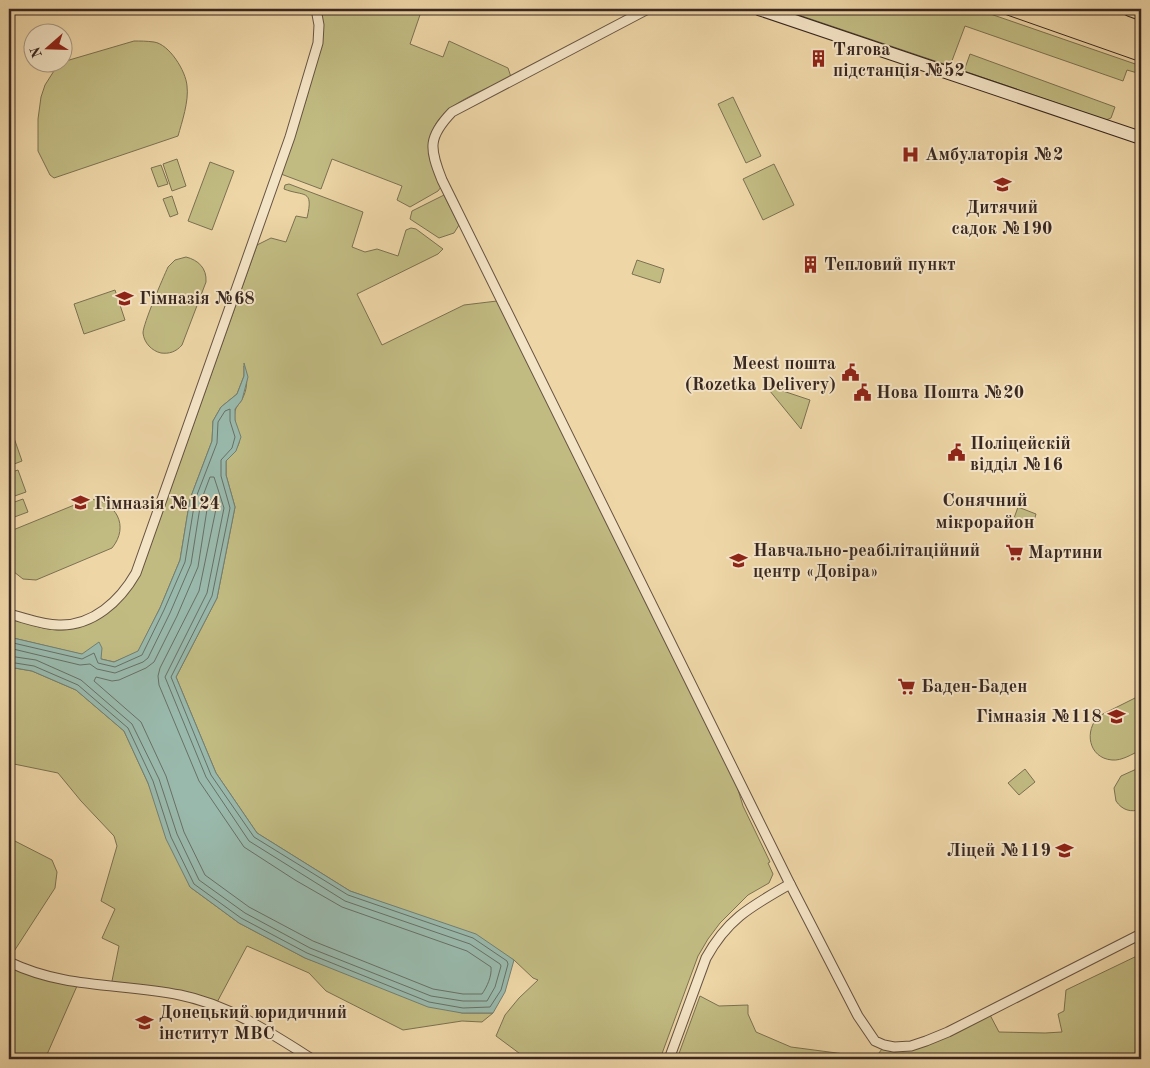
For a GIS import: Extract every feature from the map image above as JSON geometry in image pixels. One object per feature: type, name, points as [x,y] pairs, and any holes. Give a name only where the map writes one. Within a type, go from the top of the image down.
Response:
[{"type":"main road","points":[[1130,9],[1141,13]]},
{"type":"street","points":[[9,614],[57,626],[90,619],[108,608],[128,587],[136,573],[290,137],[318,43],[319,26],[316,9]]},
{"type":"street","points":[[648,9],[452,112],[439,126],[435,134],[434,160],[442,180],[790,884],[858,1016],[875,1041],[894,1047],[911,1046],[948,1032],[1141,934]]},
{"type":"street","points":[[759,9],[1141,138]]},
{"type":"street","points":[[669,1059],[706,958],[715,942],[725,929],[744,911],[790,884]]},
{"type":"street","points":[[9,962],[24,970],[79,984],[177,995],[196,999],[256,1024],[312,1059]]},
{"type":"shaded area","points":[[320,9],[422,9],[410,44],[443,57],[449,41],[508,68],[511,77],[456,104],[443,115],[434,127],[430,143],[432,163],[441,187],[438,191],[410,207],[397,200],[402,186],[332,159],[321,189],[281,174],[306,100],[321,43]]},
{"type":"shaded area","points":[[781,9],[976,9],[1141,66],[1141,74],[1127,70],[1123,81],[965,26],[950,66]]},
{"type":"shaded area","points":[[134,41],[160,44],[176,59],[186,80],[187,98],[178,136],[54,178],[50,175],[38,151],[38,119],[41,97],[45,85],[53,72],[72,72],[72,59]]},
{"type":"shaded area","points":[[970,54],[1115,107],[1111,118],[1106,120],[964,71]]},
{"type":"shaded area","points":[[733,97],[761,156],[746,163],[718,104]]},
{"type":"shaded area","points":[[177,159],[186,186],[172,191],[163,164]]},
{"type":"shaded area","points":[[210,162],[234,171],[212,230],[188,221]]},
{"type":"shaded area","points":[[774,164],[794,205],[763,220],[743,179]]},
{"type":"shaded area","points":[[161,165],[168,184],[158,187],[151,168]]},
{"type":"shaded area","points":[[289,184],[363,212],[352,247],[365,252],[377,249],[398,256],[406,230],[411,228],[416,229],[443,249],[438,254],[357,294],[382,345],[464,305],[497,301],[736,783],[743,806],[770,862],[768,863],[773,874],[769,883],[748,895],[720,923],[698,956],[660,1059],[527,1059],[496,1036],[505,1015],[538,980],[533,978],[514,960],[406,911],[350,891],[257,833],[216,773],[176,677],[217,598],[235,507],[226,475],[226,461],[238,446],[239,436],[235,411],[246,388],[247,379],[244,366],[244,376],[237,394],[221,407],[213,421],[212,441],[190,499],[180,560],[160,608],[138,652],[114,662],[9,637],[9,618],[57,630],[83,626],[115,605],[140,575],[257,245],[271,238],[286,242],[296,216],[307,218],[308,198],[306,195],[284,189],[285,185]]},
{"type":"shaded area","points":[[444,195],[459,225],[454,233],[439,238],[410,219],[412,211]]},
{"type":"shaded area","points":[[172,196],[178,214],[170,217],[163,199]]},
{"type":"shaded area","points":[[186,257],[201,265],[205,273],[206,282],[182,345],[172,352],[161,353],[147,343],[143,333],[144,328],[168,267],[175,260]]},
{"type":"shaded area","points":[[637,260],[664,269],[660,283],[632,274]]},
{"type":"shaded area","points":[[115,290],[125,320],[84,334],[74,304]]},
{"type":"shaded area","points":[[765,385],[810,400],[801,429]]},
{"type":"shaded area","points":[[13,435],[22,461],[9,466],[9,437]]},
{"type":"shaded area","points":[[18,470],[26,492],[9,498],[9,473]]},
{"type":"shaded area","points":[[23,499],[28,512],[9,519],[9,504]]},
{"type":"shaded area","points":[[89,499],[107,504],[117,516],[120,523],[120,531],[112,548],[36,580],[23,579],[9,568],[9,535],[13,530]]},
{"type":"shaded area","points":[[1018,507],[1036,514],[1032,528],[1013,521]]},
{"type":"shaded area","points":[[9,667],[32,671],[76,690],[124,731],[148,783],[190,887],[239,923],[305,958],[462,1013],[493,1013],[482,1022],[462,1021],[403,1030],[326,991],[309,973],[247,946],[215,1006],[196,999],[111,986],[119,946],[102,938],[115,909],[101,901],[117,846],[114,836],[58,773],[9,763]]},
{"type":"shaded area","points":[[1141,695],[1141,750],[1116,760],[1104,758],[1093,749],[1091,742],[1091,728],[1094,722],[1099,716]]},
{"type":"shaded area","points":[[1141,767],[1141,809],[1127,810],[1116,801],[1114,788],[1121,776]]},
{"type":"shaded area","points":[[1025,769],[1035,782],[1019,795],[1008,783]]},
{"type":"shaded area","points":[[9,838],[52,860],[57,872],[55,888],[9,959]]},
{"type":"shaded area","points":[[1141,954],[1141,1059],[677,1059],[700,996],[719,1006],[748,1005],[748,1014],[756,1032],[791,1047],[875,1058],[882,1049],[895,1052],[912,1050],[990,1015],[999,1032],[1062,1032],[1058,1014],[1064,1011],[1066,990]]},
{"type":"shaded area","points":[[9,964],[77,986],[45,1059],[9,1059]]},
{"type":"water","points":[[244,363],[248,377],[242,400],[235,409],[235,420],[241,437],[236,451],[226,461],[226,475],[235,507],[217,598],[176,677],[216,773],[257,833],[350,891],[476,934],[514,960],[505,992],[493,1013],[462,1013],[428,1007],[305,958],[239,923],[190,887],[166,839],[148,783],[124,731],[76,690],[32,671],[9,667],[9,637],[82,654],[99,642],[102,648],[101,659],[114,662],[138,651],[160,608],[180,560],[190,499],[212,441],[213,421],[221,407],[237,394],[244,376]]},
{"type":"tram line","points":[[990,9],[1141,62]]},
{"type":"place","name":"Тягова підстанція №52","points":[[819,59]]},
{"type":"place","name":"Амбулаторія №2","points":[[911,154]]},
{"type":"place","name":"Дитячий садок №190","points":[[1002,184]]},
{"type":"place","name":"Тепловий пункт","points":[[810,264]]},
{"type":"place","name":"Гімназія №68","points":[[125,298]]},
{"type":"place","name":"Meest пошта (Rozetka Delivery)","points":[[850,373]]},
{"type":"place","name":"Нова Пошта №20","points":[[862,392]]},
{"type":"place","name":"Поліцейскій відділ №16","points":[[956,453]]},
{"type":"place","name":"Гімназія №124","points":[[80,503]]},
{"type":"place","name":"Мартини","points":[[1014,552]]},
{"type":"place","name":"Навчально-реабілітаційний центр «Довіра»","points":[[739,560]]},
{"type":"place","name":"Баден-Баден","points":[[907,686]]},
{"type":"place","name":"Гімназія №118","points":[[1116,716]]},
{"type":"place","name":"Ліцей №119","points":[[1065,850]]},
{"type":"place","name":"Донецький юридичний інститут МВС","points":[[145,1022]]},
{"type":"district","name":"Сонячний мікрорайон","points":[[985,510]]}]
